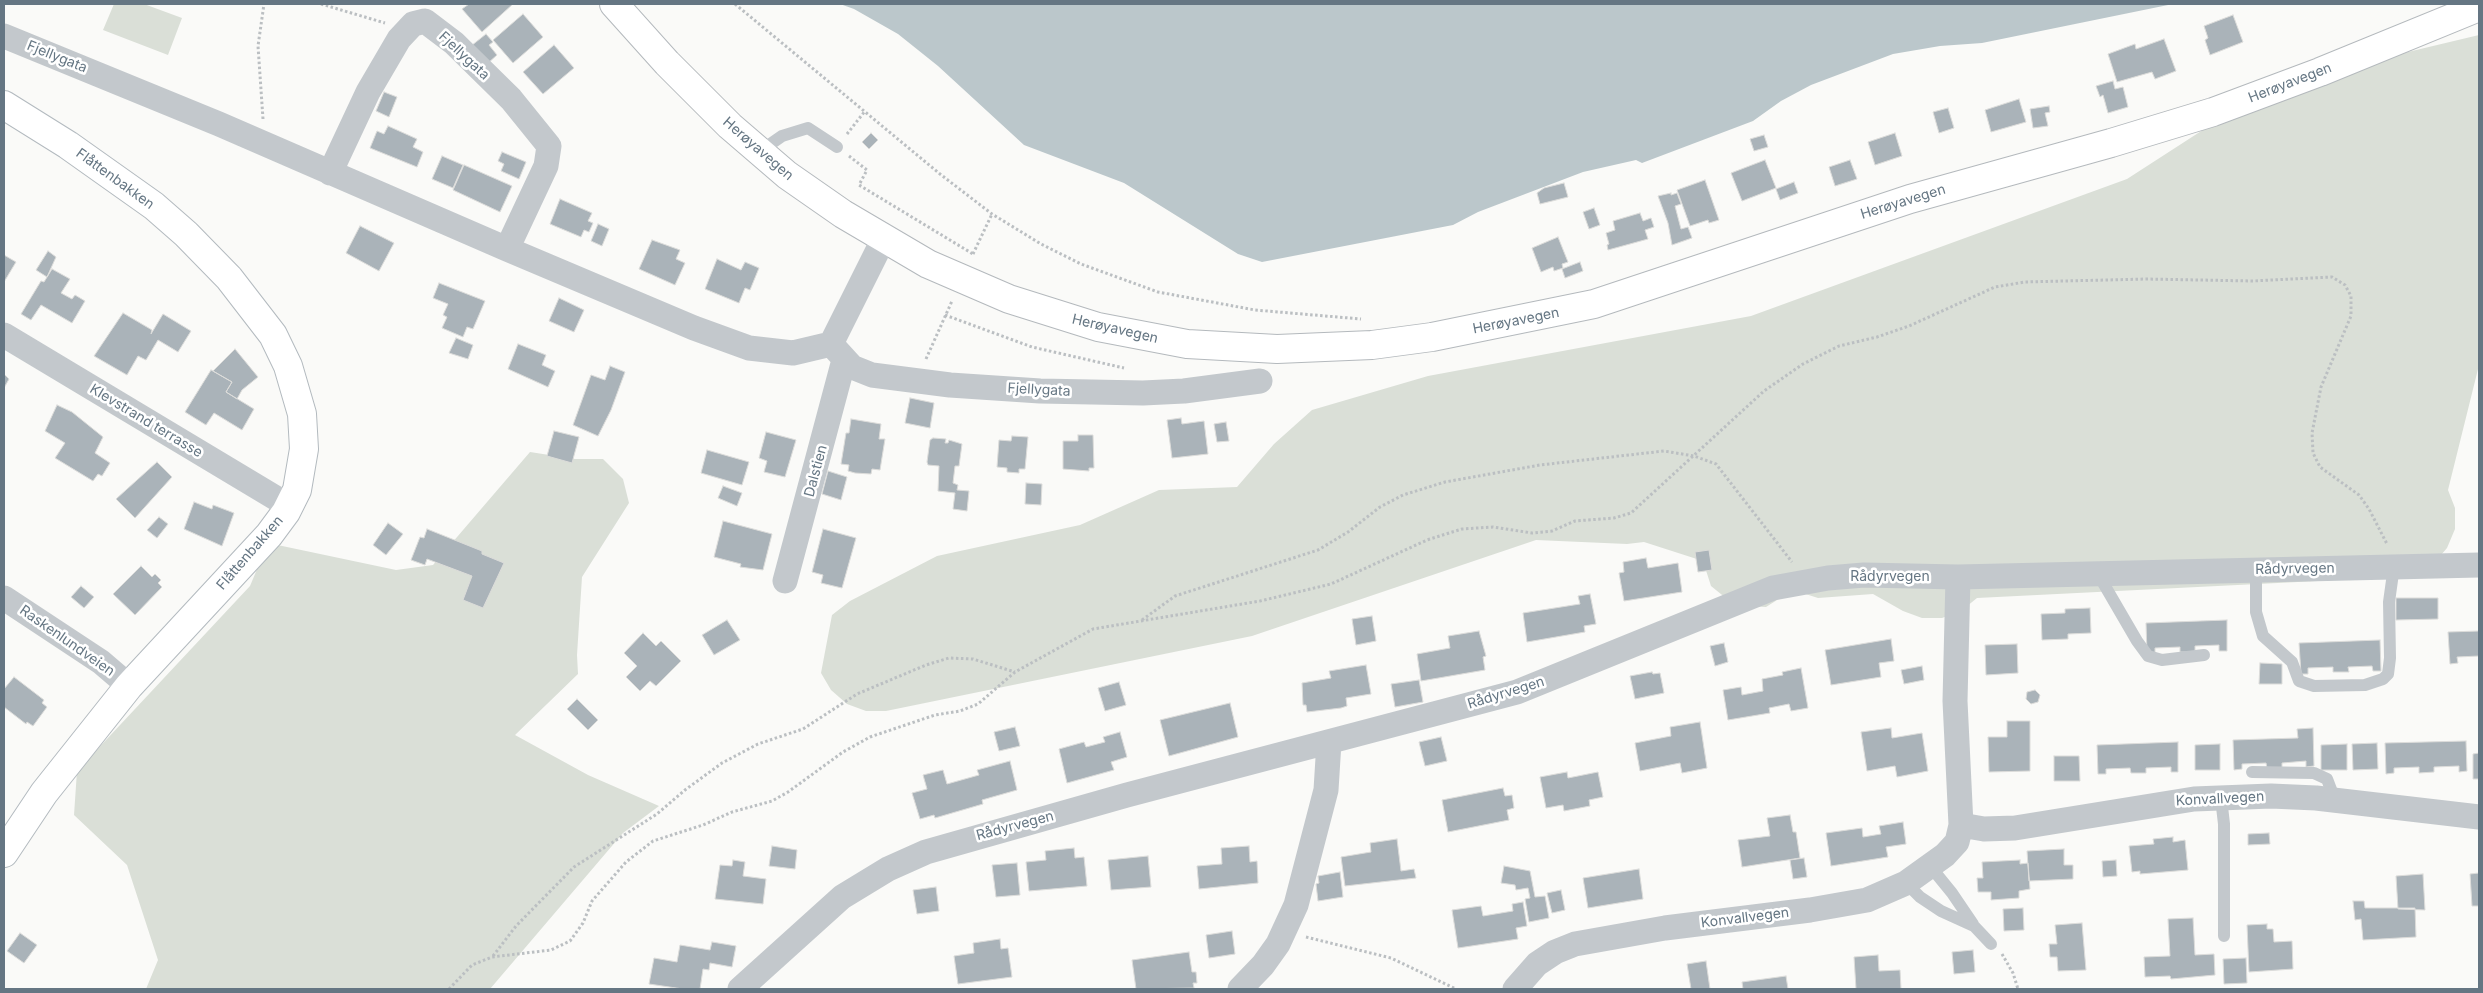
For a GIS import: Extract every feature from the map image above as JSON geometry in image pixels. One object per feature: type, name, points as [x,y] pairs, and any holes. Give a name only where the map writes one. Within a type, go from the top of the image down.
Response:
[{"type":"main road","name":"Herøyavegen","points":[[614,4],[667,62],[730,126],[759,152],[810,192],[883,240],[962,280],[1009,299],[1081,322],[1144,336],[1206,345],[1277,349],[1372,344],[1432,336],[1594,304],[1902,202],[2111,144],[2205,115],[2320,72],[2479,7]]},
{"type":"main road","name":"Flåttenbakken","points":[[4,105],[68,145],[154,206],[215,262],[252,305],[272,335],[288,366],[302,414],[304,450],[302,471],[289,506],[269,535],[129,686],[44,793],[4,853]]},
{"type":"street","name":"Fjellygata","points":[[407,30],[413,24],[425,21],[454,43],[511,99],[549,146],[546,166],[507,249]]},
{"type":"street","points":[[330,173],[368,92],[407,30]]},
{"type":"street","name":"Fjellygata","points":[[4,36],[265,144],[694,328],[749,348],[794,353],[838,352],[852,367],[872,375],[902,380],[1040,391],[1184,391],[1260,382]]},
{"type":"street","points":[[838,352],[883,240]]},
{"type":"street","name":"Klevstrand terrasse","points":[[4,335],[289,506]]},
{"type":"street","name":"Dalstien","points":[[785,581],[838,352]]},
{"type":"street","name":"Rådyrvegen","points":[[740,989],[842,897],[888,869],[926,852],[1127,795],[1517,692],[1773,588],[1864,575],[1958,578],[2479,565]]},
{"type":"street","name":"Konvallvegen","points":[[1515,989],[1537,964],[1555,952],[1576,944],[1655,929],[1810,910],[1866,900],[1906,884],[1945,855],[1957,842],[1961,825],[1955,701],[1955,629],[1958,578]]},
{"type":"street","name":"Raskenlundveien","points":[[4,598],[101,662],[129,686]]},
{"type":"street","points":[[1240,989],[1264,965],[1296,905],[1326,790],[1329,742]]},
{"type":"street","name":"Konvallvegen","points":[[1961,825],[1984,828],[2015,828],[2156,804],[2221,798],[2272,796],[2335,800],[2479,817]]},
{"type":"lane","points":[[759,152],[782,136],[808,128],[837,146]]},
{"type":"lane","points":[[2256,570],[2256,612],[2264,636],[2292,662],[2299,681],[2314,686],[2365,685],[2383,679],[2388,674],[2390,658],[2389,602],[2394,566]]},
{"type":"lane","points":[[2098,574],[2137,641],[2148,656],[2162,660],[2204,655]]},
{"type":"lane","points":[[2252,772],[2314,773],[2327,778],[2335,800]]},
{"type":"lane","points":[[2221,798],[2224,824],[2224,936]]},
{"type":"lane","points":[[1930,866],[1952,893],[1974,926],[1991,944]]},
{"type":"lane","points":[[1906,884],[1929,903],[1974,926]]},
{"type":"path","points":[[264,4],[258,46],[265,144]]},
{"type":"path","points":[[320,4],[407,30]]},
{"type":"path","points":[[735,4],[992,214],[1041,244],[1081,264],[1158,292],[1206,302],[1265,311],[1341,319],[1369,319]]},
{"type":"path","points":[[865,111],[837,146],[867,170],[859,185],[973,254]]},
{"type":"path","points":[[449,989],[472,965],[492,956],[551,950],[570,941],[583,923],[592,901],[626,862],[653,841],[703,825],[732,812],[772,801],[788,792],[843,752],[870,737],[935,715],[960,711],[978,704],[1015,672],[1093,629],[1260,601],[1331,584],[1427,540],[1462,529],[1492,527],[1532,533],[1552,531],[1575,521],[1614,518],[1631,513],[1764,391],[1803,364],[1839,346],[1877,337],[1909,326],[1995,287],[2025,282],[2146,279],[2253,281],[2332,277],[2345,285],[2351,296],[2351,316],[2321,386],[2312,433],[2313,453],[2320,467],[2359,495],[2386,540],[2394,566]]},
{"type":"path","points":[[946,316],[1032,347],[1124,367],[1128,392]]},
{"type":"path","points":[[1139,621],[1175,596],[1318,550],[1348,532],[1380,507],[1403,495],[1445,482],[1540,465],[1664,451],[1694,456],[1716,464],[1807,582]]},
{"type":"path","points":[[492,956],[516,926],[574,867],[657,814],[685,790],[722,763],[758,744],[803,729],[857,694],[926,665],[949,658],[973,659],[1015,672]]},
{"type":"path","points":[[1283,932],[1391,958],[1456,989]]},
{"type":"path","points":[[1991,944],[2006,958],[2018,989]]},
{"type":"shaded area","points":[[114,4],[144,4],[182,18],[168,55],[103,30]]},
{"type":"shaded area","points":[[840,4],[2173,4],[1982,43],[1940,46],[1893,54],[1811,85],[1781,101],[1753,121],[1642,163],[1636,160],[1583,172],[1478,212],[1453,225],[1262,262],[1238,254],[1124,183],[1024,145],[938,66],[898,34],[854,9]]},
{"type":"shaded area","points":[[2479,35],[2479,365],[2448,490],[2455,508],[2455,529],[2447,548],[2441,555],[2398,577],[1977,598],[1961,611],[1942,618],[1922,618],[1903,611],[1873,594],[1818,598],[1793,590],[1766,607],[1746,606],[1727,599],[1711,586],[1703,561],[1644,542],[1627,544],[1536,540],[1252,636],[886,711],[866,711],[847,704],[831,690],[821,673],[832,615],[850,601],[937,556],[1080,525],[1159,490],[1237,487],[1274,444],[1312,410],[1428,376],[1751,316],[2127,179],[2274,84]]},
{"type":"shaded area","points":[[530,452],[575,459],[603,459],[623,479],[629,503],[582,577],[577,655],[578,674],[515,735],[588,775],[659,806],[623,833],[490,989],[146,989],[158,960],[127,865],[74,815],[77,771],[250,586],[268,543],[396,570],[433,565]]},
{"type":"building","points":[[469,4],[513,4],[482,32],[462,9]]},
{"type":"building","points":[[523,14],[543,37],[513,63],[493,40]]},
{"type":"building","points":[[2233,15],[2243,42],[2210,55],[2205,40],[2208,38],[2204,26]]},
{"type":"building","points":[[486,34],[493,42],[489,45],[497,55],[487,64],[471,46]]},
{"type":"building","points":[[2164,39],[2176,71],[2155,79],[2152,72],[2117,82],[2108,54],[2135,44],[2136,49]]},
{"type":"building","points":[[554,45],[574,68],[543,94],[523,72]]},
{"type":"building","points":[[2113,81],[2115,89],[2123,87],[2128,107],[2108,113],[2103,95],[2100,97],[2096,86]]},
{"type":"building","points":[[384,92],[397,97],[389,117],[376,111]]},
{"type":"building","points":[[2019,99],[2026,122],[1991,132],[1985,110]]},
{"type":"building","points":[[2049,106],[2050,112],[2045,113],[2048,126],[2033,128],[2030,109]]},
{"type":"building","points":[[1948,108],[1954,128],[1939,133],[1933,112]]},
{"type":"building","points":[[388,126],[417,139],[413,147],[423,152],[417,167],[370,148],[377,131],[384,134]]},
{"type":"building","points":[[871,133],[878,140],[869,149],[862,142]]},
{"type":"building","points":[[1895,133],[1902,156],[1875,165],[1868,142]]},
{"type":"building","points":[[1764,135],[1768,147],[1754,151],[1750,139]]},
{"type":"building","points":[[502,152],[526,162],[519,179],[501,171],[504,164],[498,161]]},
{"type":"building","points":[[442,156],[463,165],[453,188],[432,179]]},
{"type":"building","points":[[1765,160],[1776,188],[1742,201],[1731,173]]},
{"type":"building","points":[[1850,160],[1857,179],[1835,186],[1829,167]]},
{"type":"building","points":[[464,165],[512,186],[500,212],[453,190]]},
{"type":"building","points":[[1705,180],[1719,220],[1709,223],[1708,220],[1690,226],[1677,190]]},
{"type":"building","points":[[1794,182],[1798,193],[1780,200],[1776,189]]},
{"type":"building","points":[[1564,183],[1568,197],[1540,204],[1537,193],[1544,188]]},
{"type":"building","points":[[1671,193],[1671,195],[1677,193],[1681,204],[1675,206],[1681,229],[1688,227],[1692,238],[1672,245],[1668,223],[1658,196]]},
{"type":"building","points":[[560,199],[592,213],[588,221],[593,223],[589,232],[584,230],[581,237],[550,224]]},
{"type":"building","points":[[1594,208],[1600,225],[1589,229],[1583,212]]},
{"type":"building","points":[[1640,213],[1643,221],[1651,218],[1654,227],[1645,230],[1648,239],[1608,250],[1607,245],[1609,244],[1606,233],[1615,230],[1613,221]]},
{"type":"building","points":[[598,224],[609,229],[602,246],[591,241]]},
{"type":"building","points":[[360,226],[394,243],[379,271],[346,253]]},
{"type":"building","points":[[1558,237],[1568,262],[1562,264],[1563,268],[1554,271],[1553,267],[1541,272],[1532,248]]},
{"type":"building","points":[[652,240],[680,250],[676,259],[685,263],[675,285],[639,269]]},
{"type":"building","points":[[48,251],[56,257],[47,277],[36,270]]},
{"type":"building","points":[[4,255],[16,262],[4,282]]},
{"type":"building","points":[[717,259],[741,270],[745,262],[759,268],[750,290],[745,288],[739,303],[705,289]]},
{"type":"building","points":[[1580,262],[1583,271],[1565,278],[1562,269]]},
{"type":"building","points":[[52,269],[70,279],[61,293],[72,299],[75,295],[85,301],[72,323],[41,305],[31,320],[21,314],[41,281],[44,282]]},
{"type":"building","points":[[439,283],[485,301],[473,329],[467,327],[463,337],[442,328],[447,317],[443,315],[448,304],[433,298]]},
{"type":"building","points":[[559,298],[584,310],[574,332],[549,321]]},
{"type":"building","points":[[123,313],[152,330],[151,334],[163,314],[191,331],[178,352],[158,340],[146,360],[138,356],[127,375],[94,356]]},
{"type":"building","points":[[456,338],[473,345],[468,359],[449,353]]},
{"type":"building","points":[[518,344],[546,355],[542,365],[555,371],[548,387],[508,369]]},
{"type":"building","points":[[235,349],[258,377],[242,390],[237,399],[226,392],[232,382],[213,371]]},
{"type":"building","points":[[610,366],[625,372],[611,410],[598,436],[573,425],[591,375],[605,380]]},
{"type":"building","points":[[211,370],[232,382],[226,392],[254,409],[242,430],[214,413],[206,425],[185,412]]},
{"type":"building","points":[[4,374],[9,379],[4,388]]},
{"type":"building","points":[[910,398],[934,403],[930,428],[905,423]]},
{"type":"building","points":[[57,405],[72,412],[103,437],[95,453],[110,463],[102,476],[98,474],[93,481],[55,458],[65,443],[45,431]]},
{"type":"building","points":[[1181,418],[1182,424],[1204,421],[1208,454],[1172,458],[1167,420]]},
{"type":"building","points":[[851,419],[881,424],[879,439],[885,439],[880,470],[872,469],[871,474],[855,473],[848,471],[849,465],[841,464],[846,433],[849,433]]},
{"type":"building","points":[[1226,422],[1229,441],[1217,442],[1214,424]]},
{"type":"building","points":[[554,431],[579,437],[572,463],[547,456]]},
{"type":"building","points":[[766,432],[796,440],[785,477],[764,472],[767,461],[759,458]]},
{"type":"building","points":[[1078,435],[1093,435],[1094,468],[1089,468],[1089,471],[1063,469],[1063,441],[1078,441]]},
{"type":"building","points":[[1012,436],[1028,437],[1025,469],[1019,469],[1019,473],[1007,472],[1007,468],[997,467],[999,440],[1011,441]]},
{"type":"building","points":[[933,438],[946,439],[945,443],[948,443],[949,440],[962,444],[959,466],[955,466],[953,483],[958,485],[957,490],[969,491],[967,511],[953,509],[955,493],[938,491],[939,466],[928,465],[927,462],[930,440]]},
{"type":"building","points":[[707,450],[749,462],[742,485],[701,473]]},
{"type":"building","points":[[157,462],[172,477],[135,518],[116,499]]},
{"type":"building","points":[[828,471],[847,477],[841,500],[822,494]]},
{"type":"building","points":[[1026,483],[1042,484],[1041,505],[1025,504]]},
{"type":"building","points":[[723,486],[742,493],[737,506],[718,498]]},
{"type":"building","points":[[194,502],[212,509],[213,505],[234,513],[222,546],[184,529]]},
{"type":"building","points":[[159,517],[168,524],[157,538],[147,530]]},
{"type":"building","points":[[723,521],[772,534],[763,570],[740,567],[741,564],[714,557]]},
{"type":"building","points":[[388,523],[403,534],[386,555],[373,545]]},
{"type":"building","points":[[427,529],[482,551],[482,554],[504,563],[483,608],[463,600],[472,576],[427,559],[425,565],[411,560],[420,537],[424,538]]},
{"type":"building","points":[[823,529],[856,538],[842,588],[821,583],[823,575],[812,572]]},
{"type":"building","points":[[1709,550],[1712,570],[1698,572],[1695,552]]},
{"type":"building","points":[[1646,558],[1648,568],[1678,563],[1682,592],[1624,601],[1619,573],[1624,572],[1623,562]]},
{"type":"building","points":[[141,566],[152,577],[155,574],[161,580],[158,583],[162,587],[135,615],[113,594]]},
{"type":"building","points":[[81,586],[94,597],[84,608],[71,597]]},
{"type":"building","points":[[1590,594],[1596,624],[1584,626],[1585,632],[1527,642],[1523,613],[1580,604],[1578,596]]},
{"type":"building","points":[[2396,598],[2438,598],[2438,619],[2396,620]]},
{"type":"building","points":[[2090,608],[2091,633],[2068,634],[2068,639],[2042,640],[2041,614],[2065,613],[2065,609]]},
{"type":"building","points":[[1372,616],[1376,641],[1356,645],[1352,619]]},
{"type":"building","points":[[727,620],[740,640],[714,655],[702,635]]},
{"type":"building","points":[[2227,620],[2227,651],[2219,651],[2219,645],[2195,646],[2195,652],[2180,652],[2180,647],[2155,648],[2155,653],[2147,654],[2146,623]]},
{"type":"building","points":[[1479,631],[1486,656],[1483,657],[1485,670],[1421,681],[1417,654],[1450,648],[1448,636]]},
{"type":"building","points":[[2479,631],[2479,656],[2457,657],[2458,663],[2450,664],[2448,632]]},
{"type":"building","points":[[643,633],[656,646],[661,641],[681,661],[656,686],[650,681],[640,691],[626,677],[637,666],[624,653]]},
{"type":"building","points":[[1891,639],[1894,661],[1879,663],[1881,677],[1831,685],[1825,650]]},
{"type":"building","points":[[2380,640],[2381,671],[2373,671],[2372,666],[2348,667],[2349,672],[2333,672],[2333,667],[2308,668],[2308,674],[2301,674],[2299,643]]},
{"type":"building","points":[[1724,643],[1728,662],[1715,666],[1710,646]]},
{"type":"building","points":[[2017,644],[2018,673],[1986,675],[1985,645]]},
{"type":"building","points":[[2260,663],[2282,664],[2282,684],[2259,684]]},
{"type":"building","points":[[1366,665],[1371,694],[1346,698],[1347,706],[1341,708],[1307,712],[1306,705],[1303,705],[1302,683],[1331,678],[1329,671]]},
{"type":"building","points":[[1922,666],[1924,680],[1904,684],[1901,670]]},
{"type":"building","points":[[1801,668],[1808,708],[1791,711],[1789,704],[1769,708],[1770,713],[1728,720],[1723,690],[1741,687],[1742,695],[1763,691],[1762,679],[1783,675],[1782,672]]},
{"type":"building","points":[[1652,672],[1653,674],[1660,673],[1664,693],[1635,699],[1630,676]]},
{"type":"building","points":[[14,677],[44,700],[42,703],[47,707],[33,726],[27,722],[26,724],[4,707],[4,689]]},
{"type":"building","points":[[1419,680],[1423,702],[1395,707],[1391,684]]},
{"type":"building","points":[[1119,682],[1126,705],[1105,711],[1098,688]]},
{"type":"building","points":[[2035,690],[2040,695],[2038,702],[2031,704],[2026,699],[2027,692]]},
{"type":"building","points":[[577,699],[598,720],[588,730],[567,709]]},
{"type":"building","points":[[1230,703],[1238,737],[1169,756],[1160,720]]},
{"type":"building","points":[[2007,721],[2030,721],[2030,771],[1989,772],[1988,737],[2007,737]]},
{"type":"building","points":[[1700,722],[1707,768],[1682,773],[1680,763],[1640,771],[1635,743],[1671,736],[1670,727]]},
{"type":"building","points":[[1015,727],[1020,746],[999,751],[994,732]]},
{"type":"building","points":[[1891,728],[1892,738],[1922,733],[1928,771],[1897,777],[1895,766],[1867,771],[1861,732]]},
{"type":"building","points":[[2313,728],[2314,766],[2306,767],[2306,761],[2282,763],[2282,768],[2267,768],[2266,763],[2242,764],[2242,769],[2234,770],[2233,740],[2298,738],[2297,729]]},
{"type":"building","points":[[1120,732],[1127,757],[1111,762],[1114,770],[1067,783],[1059,749],[1084,742],[1086,747],[1105,742],[1103,737]]},
{"type":"building","points":[[1441,737],[1447,761],[1425,766],[1419,742]]},
{"type":"building","points":[[2466,741],[2467,771],[2459,772],[2459,766],[2434,767],[2434,772],[2419,773],[2419,767],[2394,768],[2394,773],[2386,774],[2385,743]]},
{"type":"building","points":[[2178,742],[2178,772],[2171,772],[2171,767],[2146,768],[2146,773],[2131,773],[2130,768],[2106,769],[2106,774],[2098,774],[2097,745]]},
{"type":"building","points":[[2377,743],[2378,769],[2353,770],[2352,744]]},
{"type":"building","points":[[2220,744],[2220,770],[2195,770],[2195,745]]},
{"type":"building","points":[[2347,744],[2347,770],[2321,770],[2321,745]]},
{"type":"building","points":[[2479,753],[2479,779],[2473,779],[2473,754]]},
{"type":"building","points":[[2054,756],[2079,756],[2080,781],[2054,781]]},
{"type":"building","points":[[1010,761],[1017,790],[982,800],[983,804],[935,818],[934,815],[920,819],[912,793],[927,789],[923,775],[943,770],[947,784],[979,775],[977,770]]},
{"type":"building","points":[[1567,772],[1568,778],[1598,772],[1603,797],[1589,800],[1590,806],[1564,811],[1563,805],[1546,808],[1540,777]]},
{"type":"building","points":[[1503,788],[1505,796],[1512,795],[1514,808],[1507,810],[1509,820],[1448,832],[1442,800]]},
{"type":"building","points":[[1790,815],[1793,832],[1796,832],[1800,858],[1742,867],[1738,840],[1770,836],[1767,818]]},
{"type":"building","points":[[1903,822],[1906,844],[1886,847],[1888,857],[1831,866],[1826,833],[1862,828],[1863,837],[1881,834],[1879,826]]},
{"type":"building","points":[[2269,833],[2270,844],[2248,845],[2248,834]]},
{"type":"building","points":[[2173,837],[2173,842],[2185,840],[2188,870],[2140,874],[2140,871],[2132,872],[2129,846],[2154,844],[2153,839]]},
{"type":"building","points":[[1397,839],[1401,871],[1414,869],[1416,878],[1345,886],[1341,857],[1371,852],[1370,843]]},
{"type":"building","points":[[772,846],[797,850],[795,869],[769,866]]},
{"type":"building","points":[[1249,846],[1250,862],[1257,861],[1258,883],[1199,889],[1197,866],[1222,864],[1221,848]]},
{"type":"building","points":[[1074,848],[1075,858],[1084,857],[1087,886],[1029,891],[1026,862],[1046,860],[1045,851]]},
{"type":"building","points":[[2064,849],[2064,865],[2073,865],[2073,879],[2029,881],[2027,851]]},
{"type":"building","points":[[1148,856],[1151,887],[1111,890],[1108,860]]},
{"type":"building","points":[[1804,858],[1807,877],[1793,879],[1790,860]]},
{"type":"building","points":[[733,860],[745,862],[743,876],[766,879],[763,904],[715,899],[720,865],[732,866]]},
{"type":"building","points":[[2020,860],[2020,864],[2028,863],[2030,889],[2019,891],[2019,898],[1991,900],[1991,892],[1978,892],[1977,878],[1983,878],[1982,862]]},
{"type":"building","points":[[2116,860],[2117,876],[2103,877],[2102,861]]},
{"type":"building","points":[[1017,863],[1020,895],[996,897],[992,865]]},
{"type":"building","points":[[1504,866],[1530,871],[1535,897],[1545,896],[1549,918],[1529,922],[1525,899],[1530,898],[1528,888],[1516,890],[1515,885],[1501,883]]},
{"type":"building","points":[[1639,869],[1643,899],[1588,908],[1583,878]]},
{"type":"building","points":[[1340,872],[1343,897],[1318,901],[1316,884],[1319,883],[1318,876]]},
{"type":"building","points":[[2479,873],[2479,906],[2472,906],[2470,874]]},
{"type":"building","points":[[2423,874],[2425,910],[2398,909],[2396,876]]},
{"type":"building","points":[[936,887],[939,911],[917,914],[913,890]]},
{"type":"building","points":[[1561,890],[1565,910],[1552,913],[1547,893]]},
{"type":"building","points":[[2353,901],[2364,901],[2365,908],[2415,908],[2416,937],[2363,940],[2361,919],[2355,920]]},
{"type":"building","points":[[1523,902],[1527,926],[1516,928],[1518,939],[1458,948],[1452,910],[1481,906],[1483,916],[1513,911],[1512,904]]},
{"type":"building","points":[[2023,908],[2024,930],[2004,931],[2003,909]]},
{"type":"building","points":[[2193,918],[2195,955],[2214,954],[2215,975],[2171,979],[2170,976],[2145,977],[2144,957],[2170,956],[2168,919]]},
{"type":"building","points":[[2082,923],[2086,970],[2058,971],[2057,957],[2050,957],[2049,944],[2057,944],[2055,925]]},
{"type":"building","points":[[2267,924],[2267,929],[2273,929],[2274,942],[2292,941],[2293,969],[2249,972],[2247,925]]},
{"type":"building","points":[[1232,931],[1235,954],[1209,958],[1206,935]]},
{"type":"building","points":[[20,933],[37,945],[24,963],[7,951]]},
{"type":"building","points":[[1000,939],[1001,949],[1008,948],[1012,977],[958,984],[954,956],[974,953],[973,943]]},
{"type":"building","points":[[712,942],[736,946],[732,967],[710,963],[709,970],[703,969],[700,989],[683,989],[649,984],[654,958],[677,962],[680,945],[710,950]]},
{"type":"building","points":[[1973,950],[1975,972],[1954,974],[1952,952]]},
{"type":"building","points":[[1189,952],[1192,972],[1196,972],[1197,983],[1193,983],[1194,988],[1136,989],[1132,960]]},
{"type":"building","points":[[1878,955],[1879,971],[1900,970],[1901,989],[1856,989],[1854,957]]},
{"type":"building","points":[[2246,958],[2247,983],[2224,984],[2223,959]]},
{"type":"building","points":[[1706,961],[1710,989],[1691,989],[1687,964]]},
{"type":"building","points":[[1786,976],[1788,989],[1743,989],[1742,982]]}]
